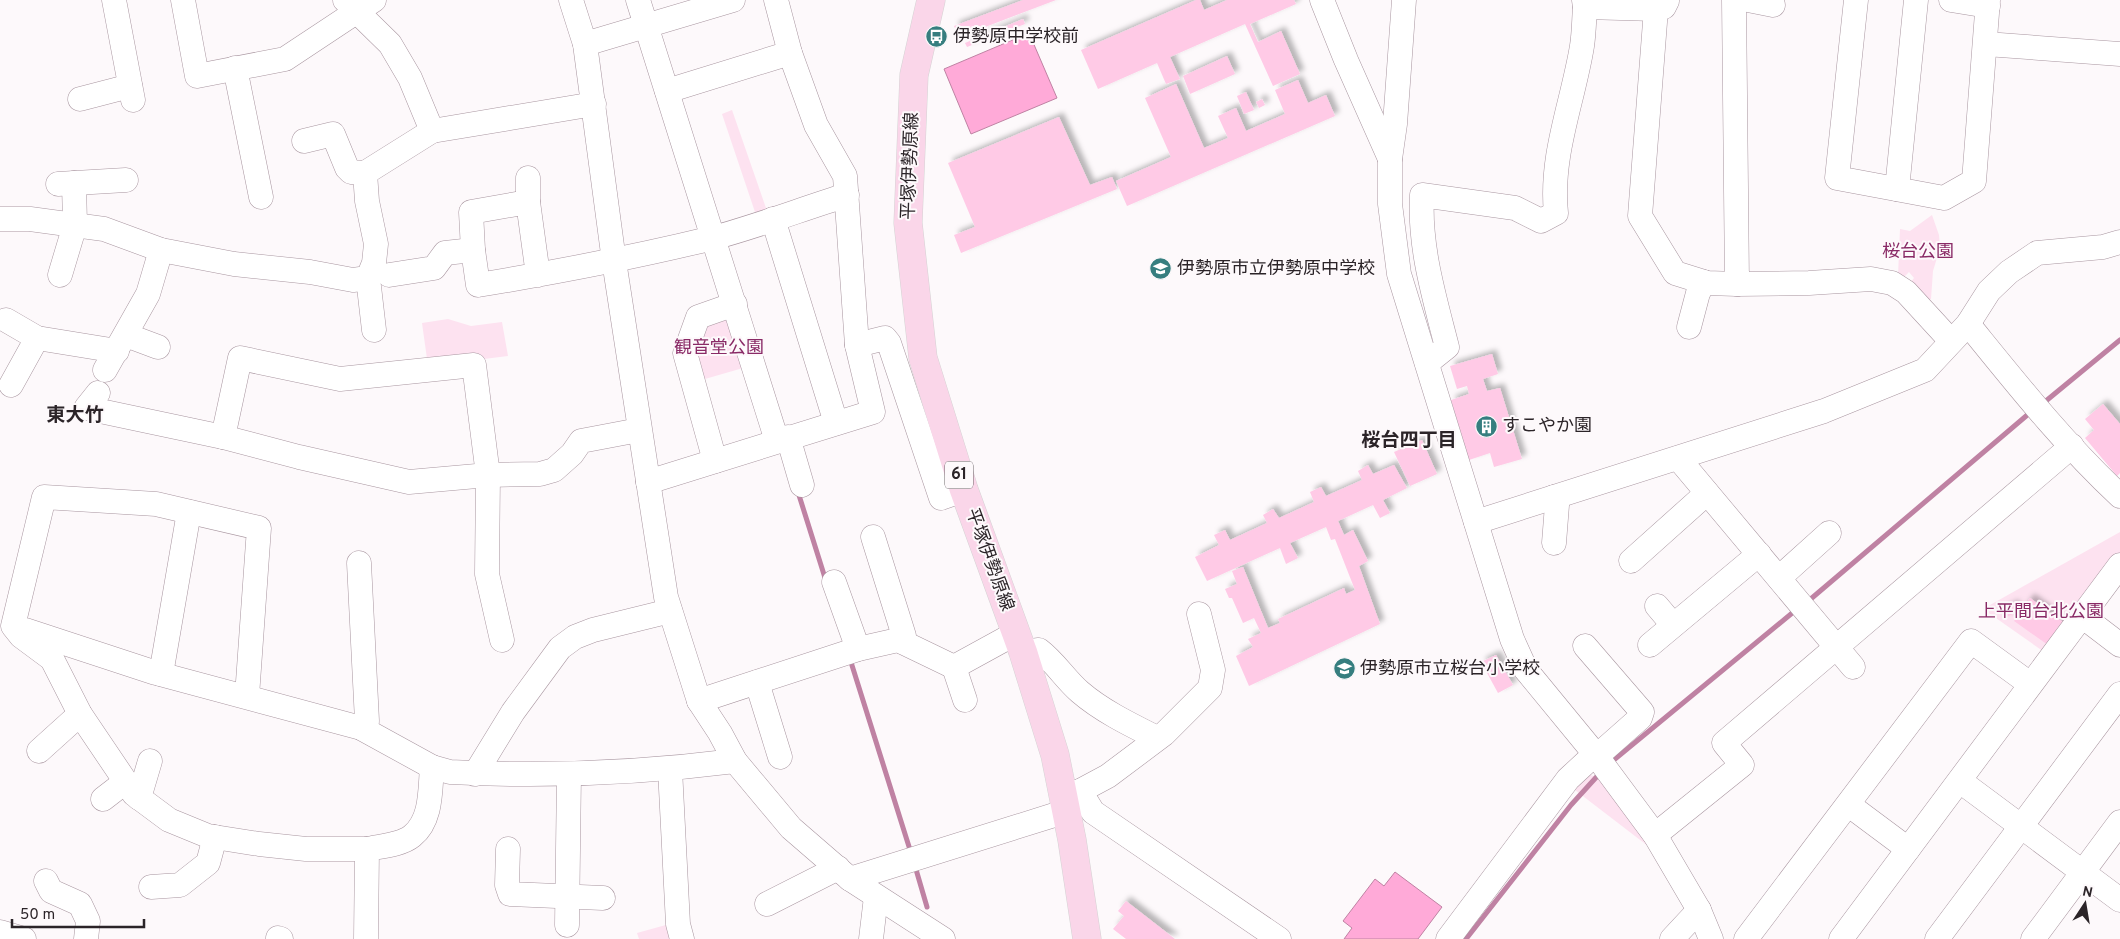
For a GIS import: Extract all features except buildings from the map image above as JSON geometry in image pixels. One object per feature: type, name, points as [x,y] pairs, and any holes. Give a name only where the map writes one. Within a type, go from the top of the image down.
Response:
[{"type":"main road","name":"平塚伊勢原線","points":[[931,0],[914,75],[908,223],[923,358],[964,490],[1019,642],[1070,799],[1087,939]]},
{"type":"street","points":[[90,93],[131,93],[114,0]]},
{"type":"street","points":[[183,0],[197,76],[285,59],[358,4],[390,44],[410,78],[432,131]]},
{"type":"street","points":[[571,0],[585,44],[639,430],[670,611],[699,701],[720,733],[735,761],[791,828],[844,874],[876,897],[943,939]]},
{"type":"street","points":[[638,0],[735,304],[783,439],[802,485]]},
{"type":"street","points":[[585,44],[733,0]]},
{"type":"street","points":[[648,482],[873,412],[857,345],[845,176],[816,125],[790,53],[776,0]]},
{"type":"street","points":[[1322,0],[1346,60],[1390,159]]},
{"type":"street","points":[[1404,0],[1390,159],[1390,204],[1399,274],[1512,639],[1526,670],[1596,755],[1655,834],[1698,910],[1711,939]]},
{"type":"street","points":[[1734,0],[1737,284]]},
{"type":"street","points":[[1748,0],[1773,4]]},
{"type":"street","points":[[1856,0],[1837,178],[1944,198],[1974,181],[1988,3],[1951,0]]},
{"type":"street","points":[[1897,188],[1916,0]]},
{"type":"street","points":[[1427,364],[1447,347],[1425,262],[1420,221],[1422,195],[1515,208],[1540,221],[1556,213],[1554,194],[1556,162],[1582,46],[1585,4],[1655,3],[1640,216],[1675,273],[1704,282],[1737,284],[1809,283],[1871,279],[1892,283],[1906,292],[1952,341]]},
{"type":"street","points":[[1986,44],[2120,54]]},
{"type":"street","points":[[666,91],[790,53]]},
{"type":"street","points":[[235,68],[249,162],[258,194]]},
{"type":"street","points":[[304,141],[333,134],[347,168],[351,172],[365,173],[432,131],[594,104]]},
{"type":"street","points":[[365,173],[367,201],[376,244],[374,263],[379,276],[374,330]]},
{"type":"street","points":[[528,178],[528,202],[538,275]]},
{"type":"street","points":[[60,276],[75,225],[66,184],[126,180]]},
{"type":"street","points":[[528,202],[471,212],[473,250],[478,285],[614,260],[714,237],[847,195]]},
{"type":"street","points":[[0,219],[30,219],[104,229],[161,250],[234,264],[310,272],[353,280],[434,268],[445,253],[473,250]]},
{"type":"street","points":[[773,219],[836,424]]},
{"type":"street","points":[[1476,522],[1824,411],[1925,370],[1968,324],[1989,291],[2009,272],[2038,253],[2103,248],[2120,242]]},
{"type":"street","points":[[116,352],[148,294],[161,250]]},
{"type":"street","points":[[1689,327],[1698,293],[1704,282]]},
{"type":"street","points":[[715,461],[684,353],[698,317],[735,304]]},
{"type":"street","points":[[6,320],[37,338],[116,352],[158,347]]},
{"type":"street","points":[[1968,324],[2035,407],[2120,496]]},
{"type":"street","points":[[11,385],[37,338]]},
{"type":"street","points":[[857,345],[885,338],[889,343],[941,498],[964,490]]},
{"type":"street","points":[[223,437],[240,358],[340,379],[474,365],[488,475],[487,574],[502,640]]},
{"type":"street","points":[[98,393],[86,408],[223,437],[299,457],[409,482],[488,475],[540,474],[554,470],[572,454],[581,441],[639,430]]},
{"type":"street","points":[[1655,834],[1742,765],[1724,742],[2072,446]]},
{"type":"street","points":[[1678,458],[1854,667]]},
{"type":"street","points":[[1631,561],[1643,538],[1707,493]]},
{"type":"street","points":[[6,624],[44,497],[156,504],[259,528],[247,696]]},
{"type":"street","points":[[1554,497],[1557,506],[1554,543]]},
{"type":"street","points":[[161,674],[189,512]]},
{"type":"street","points":[[1779,578],[1829,532]]},
{"type":"street","points":[[873,537],[904,636],[903,642]]},
{"type":"street","points":[[1650,645],[1759,554]]},
{"type":"street","points":[[360,563],[367,721],[361,728]]},
{"type":"street","points":[[1841,939],[2120,565]]},
{"type":"street","points":[[834,582],[858,650]]},
{"type":"street","points":[[1657,606],[1673,625]]},
{"type":"street","points":[[475,774],[513,712],[560,648],[576,637],[593,630],[670,611]]},
{"type":"street","points":[[768,904],[844,874],[1070,799],[1108,776],[1160,736],[1210,688],[1213,670],[1199,614]]},
{"type":"street","points":[[2082,616],[2120,645]]},
{"type":"street","points":[[6,624],[161,674],[361,728],[432,767],[450,772],[475,774],[569,774],[670,769],[735,761]]},
{"type":"street","points":[[6,624],[52,659],[80,714],[132,790],[169,820],[208,836],[306,849],[367,848],[396,842],[412,836],[426,817],[432,767]]},
{"type":"street","points":[[699,701],[858,650],[898,640],[954,667],[965,700]]},
{"type":"street","points":[[1746,939],[1971,641],[2030,684]]},
{"type":"street","points":[[954,667],[1019,642],[1039,650],[1047,656],[1080,692],[1122,720],[1160,736]]},
{"type":"street","points":[[1448,939],[1568,779],[1640,718],[1642,712],[1585,646]]},
{"type":"street","points":[[758,682],[780,757]]},
{"type":"street","points":[[1937,939],[2120,694]]},
{"type":"street","points":[[39,751],[80,714]]},
{"type":"street","points":[[103,799],[132,790],[150,761]]},
{"type":"street","points":[[670,769],[678,924],[682,939]]},
{"type":"street","points":[[567,925],[569,774]]},
{"type":"street","points":[[1960,781],[2120,900]]},
{"type":"street","points":[[1070,799],[1093,812],[1251,931],[1279,939]]},
{"type":"street","points":[[1849,805],[1908,849]]},
{"type":"street","points":[[2033,939],[2120,822]]},
{"type":"street","points":[[151,887],[180,885],[208,864],[215,837]]},
{"type":"street","points":[[366,939],[367,848]]},
{"type":"street","points":[[508,849],[507,885],[510,894],[603,898]]},
{"type":"street","points":[[46,881],[51,891],[80,904],[88,922],[86,939]]},
{"type":"street","points":[[871,939],[876,897]]},
{"type":"street","points":[[1672,939],[1698,910]]},
{"type":"street","points":[[0,932],[24,939]]},
{"type":"green space","points":[[732,110],[767,211],[756,215],[722,114]]},
{"type":"green space","name":"桜台公園","points":[[1932,215],[1939,235],[1940,248],[1933,271],[1931,299],[1927,300],[1911,282],[1914,278],[1909,272],[1904,277],[1898,276],[1900,229],[1910,231]]},
{"type":"green space","name":"観音堂公園","points":[[728,312],[750,366],[698,381],[690,356],[702,320]]},
{"type":"green space","points":[[448,319],[471,326],[502,322],[508,356],[428,366],[422,323]]},
{"type":"green space","name":"上平間台北公園","points":[[2120,532],[2120,557],[2047,654],[1983,609]]},
{"type":"green space","points":[[1590,775],[1603,778],[1648,846],[1575,790],[1568,788],[1578,778]]},
{"type":"green space","points":[[673,923],[678,939],[639,939],[637,933]]},
{"type":"shaded area","points":[[1029,33],[1057,98],[971,134],[944,69]]},
{"type":"shaded area","points":[[1395,872],[1442,907],[1418,939],[1344,939],[1352,928],[1343,921],[1375,879],[1384,886]]},
{"type":"waterway","points":[[2041,405],[2120,340]]},
{"type":"waterway","points":[[1806,603],[2032,411]]},
{"type":"waterway","points":[[798,492],[826,581]]},
{"type":"waterway","points":[[1609,764],[1797,609]]},
{"type":"waterway","points":[[850,659],[911,853]]},
{"type":"waterway","points":[[1466,939],[1571,805],[1601,772]]},
{"type":"waterway","points":[[915,866],[927,907]]},
{"type":"place","name":"伊勢原中学校前","points":[[937,37]]},
{"type":"place","name":"伊勢原市立伊勢原中学校","points":[[1161,269]]},
{"type":"place","name":"すこやか園","points":[[1486,426]]},
{"type":"place","name":"伊勢原市立桜台小学校","points":[[1344,669]]},
{"type":"district","name":"東大竹","points":[[75,416]]},
{"type":"district","name":"桜台四丁目","points":[[1409,441]]}]
